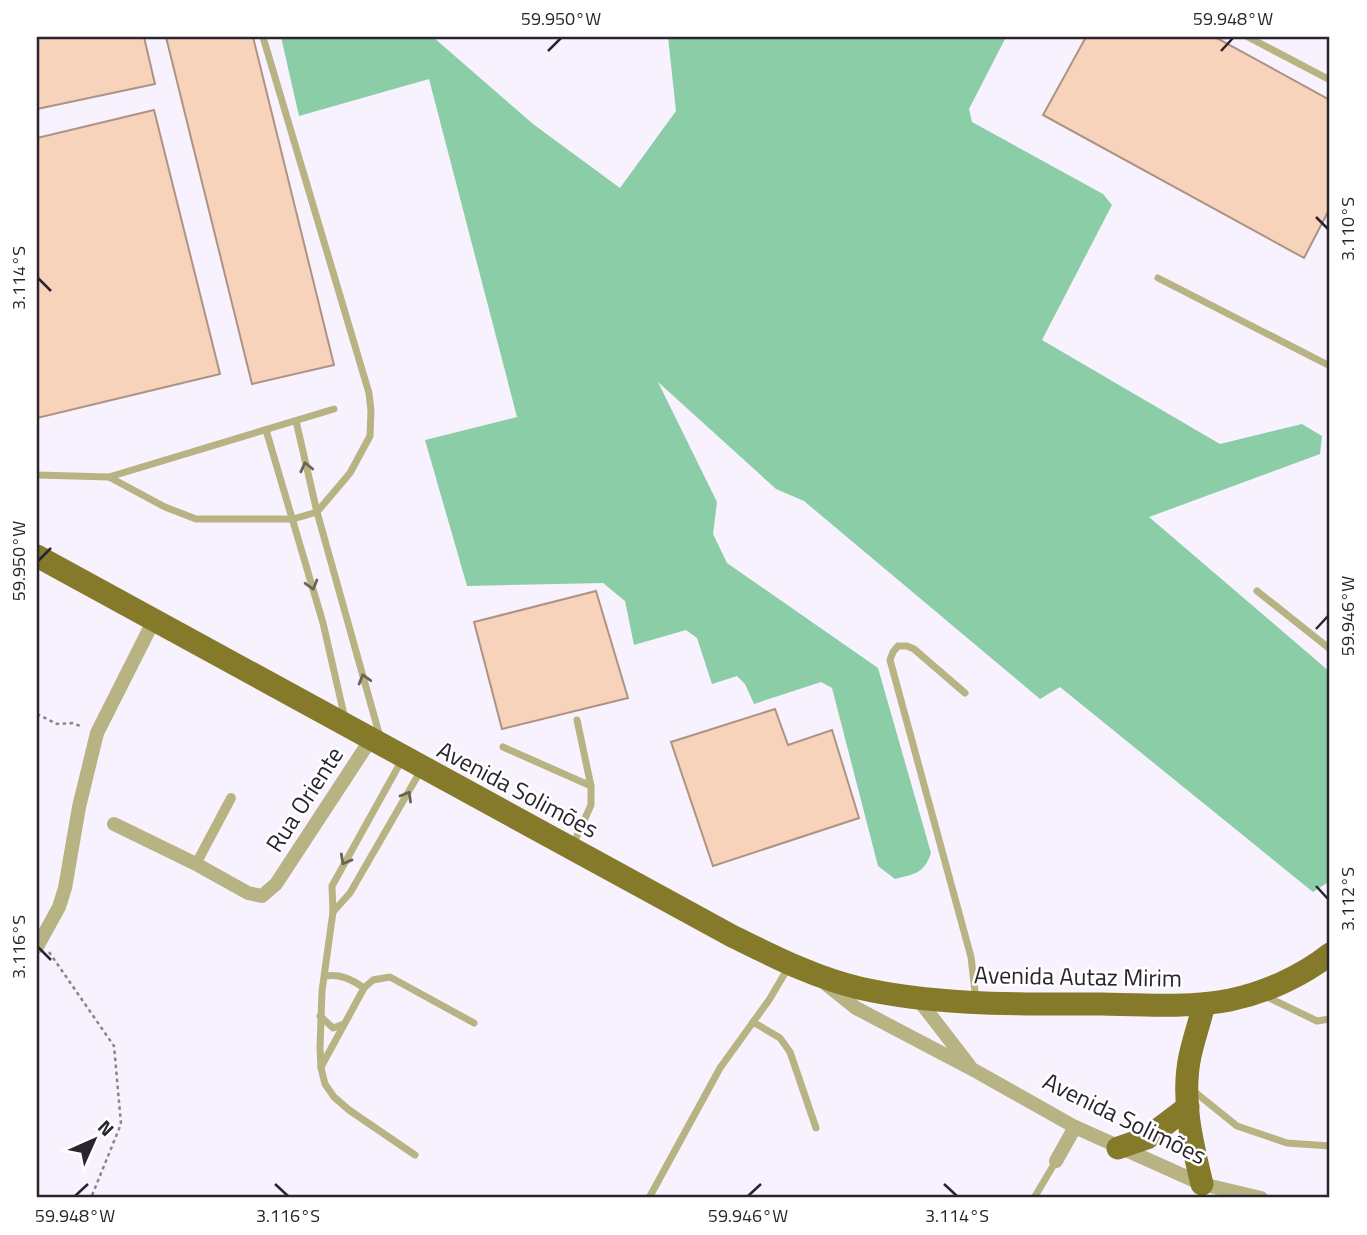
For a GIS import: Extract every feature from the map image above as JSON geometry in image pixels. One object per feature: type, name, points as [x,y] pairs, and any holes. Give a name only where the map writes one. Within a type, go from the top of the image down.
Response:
[{"type":"main road","name":"Avenida Solimões","points":[[37,556],[732,936],[816,976]]},
{"type":"main road","name":"Avenida Autaz Mirim","points":[[816,976],[859,988],[918,999],[1038,1004],[1204,1004],[1258,993],[1318,963],[1330,954]]},
{"type":"main road","points":[[1202,1184],[1187,1097],[1190,1058],[1204,1004]]},
{"type":"main road","points":[[1118,1148],[1147,1138],[1187,1097]]},
{"type":"street","points":[[39,944],[59,907],[65,888],[79,807],[97,733],[154,620]]},
{"type":"street","name":"Rua Oriente","points":[[197,864],[237,888],[262,896],[276,884],[376,742]]},
{"type":"street","points":[[114,824],[197,864],[231,798]]},
{"type":"street","name":"Avenida Solimões","points":[[816,976],[856,1008],[1075,1127],[1202,1184],[1261,1198]]},
{"type":"street","name":"Avenida Solimões","points":[[918,999],[972,1069]]},
{"type":"street","points":[[1056,1161],[1075,1127]]},
{"type":"lane","points":[[109,477],[165,507],[196,519],[293,519],[317,512],[350,473],[370,436],[369,393],[263,37]]},
{"type":"lane","points":[[1248,37],[1330,80]]},
{"type":"lane","points":[[1158,278],[1330,366]]},
{"type":"lane","points":[[37,475],[109,477],[334,409]]},
{"type":"lane","points":[[296,421],[376,742]]},
{"type":"lane","points":[[267,430],[323,623],[347,727]]},
{"type":"lane","points":[[1257,592],[1330,649]]},
{"type":"lane","points":[[965,693],[914,649],[898,646],[893,652],[890,660],[971,957],[976,1001]]},
{"type":"lane","points":[[572,847],[591,806],[591,786],[577,720]]},
{"type":"lane","points":[[503,747],[591,786]]},
{"type":"lane","points":[[333,912],[356,883],[413,762]]},
{"type":"lane","points":[[413,762],[332,886],[333,912],[320,1016],[321,1068],[325,1084],[334,1097],[349,1110],[415,1155]]},
{"type":"lane","points":[[649,1198],[720,1068],[790,964]]},
{"type":"lane","points":[[325,976],[336,975],[351,979],[364,988]]},
{"type":"lane","points":[[321,1068],[364,988],[373,980],[390,977],[474,1023]]},
{"type":"lane","points":[[1258,993],[1317,1021],[1330,1019]]},
{"type":"lane","points":[[320,1016],[333,1028],[344,1024]]},
{"type":"lane","points":[[753,1022],[780,1038],[790,1052],[816,1128]]},
{"type":"lane","points":[[1187,1097],[1237,1126],[1287,1143],[1330,1146]]},
{"type":"lane","points":[[1034,1198],[1056,1161]]},
{"type":"path","points":[[37,714],[57,724],[72,723],[97,733]]},
{"type":"path","points":[[39,944],[114,1046],[121,1124],[91,1198]]},
{"type":"green space","points":[[281,37],[433,37],[533,124],[620,188],[676,111],[668,37],[1006,37],[969,109],[972,122],[1103,194],[1112,205],[1042,340],[1220,444],[1302,424],[1322,436],[1320,454],[1149,517],[1330,672],[1330,881],[1313,892],[1060,687],[1040,699],[804,501],[776,489],[658,382],[717,502],[713,534],[727,563],[878,668],[931,853],[922,869],[895,879],[878,866],[832,688],[821,682],[754,704],[745,684],[737,676],[712,684],[697,638],[686,630],[634,645],[625,601],[603,583],[467,586],[425,440],[517,417],[429,79],[299,116]]},
{"type":"building","points":[[37,37],[144,37],[155,84],[37,109]]},
{"type":"building","points":[[166,37],[253,37],[334,365],[252,384]]},
{"type":"building","points":[[1086,37],[1215,37],[1330,100],[1330,208],[1304,258],[1043,115]]},
{"type":"building","points":[[154,110],[220,374],[37,418],[37,138]]},
{"type":"building","points":[[596,591],[628,698],[502,729],[474,622]]},
{"type":"building","points":[[775,709],[788,745],[832,730],[859,818],[713,866],[671,742]]}]
